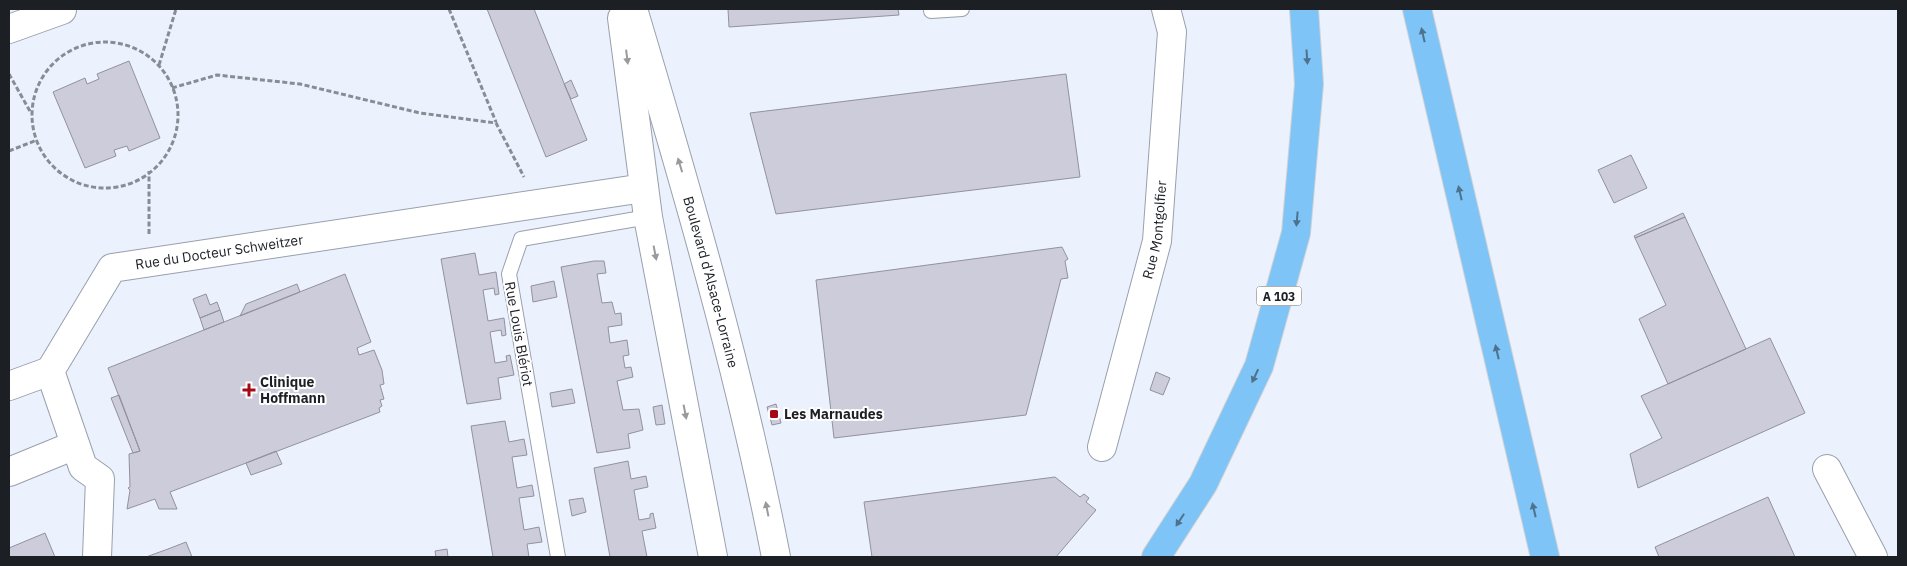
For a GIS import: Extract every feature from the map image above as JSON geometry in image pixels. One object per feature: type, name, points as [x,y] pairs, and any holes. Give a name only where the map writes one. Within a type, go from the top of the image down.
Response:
[{"type":"highway","name":"A 103","points":[[1156,557],[1203,484],[1259,366],[1296,233],[1309,84],[1304,9]]},
{"type":"highway","points":[[1417,9],[1545,557]]},
{"type":"street","points":[[9,29],[61,9]]},
{"type":"street","points":[[620,9],[648,218],[713,557]]},
{"type":"street","name":"Boulevard d'Alsace-Lorraine","points":[[633,9],[685,184],[742,400],[776,557]]},
{"type":"street","name":"Rue Montgolfier","points":[[1102,447],[1156,241],[1172,32],[1166,9]]},
{"type":"street","name":"Rue du Docteur Schweitzer","points":[[50,371],[112,268],[644,188]]},
{"type":"street","points":[[9,386],[50,371],[83,467],[100,479],[97,557]]},
{"type":"street","points":[[9,472],[75,445]]},
{"type":"street","points":[[1828,469],[1873,557]]},
{"type":"lane","points":[[931,11],[962,9]]},
{"type":"lane","name":"Rue Louis Blériot","points":[[558,557],[509,274],[521,239],[648,218]]},
{"type":"path","points":[[159,64],[176,9]]},
{"type":"path","points":[[450,9],[496,123],[539,204]]},
{"type":"path","points":[[9,74],[31,114],[40,150],[64,176],[97,188],[132,183],[149,171],[161,162],[177,131],[176,96],[159,64],[130,45],[94,41],[61,54],[39,81],[31,114]]},
{"type":"path","points":[[172,88],[217,75],[300,84],[420,113],[496,123]]},
{"type":"path","points":[[9,151],[37,140]]},
{"type":"path","points":[[149,171],[149,262]]},
{"type":"building","points":[[487,9],[534,9],[587,140],[546,157]]},
{"type":"building","points":[[728,9],[898,9],[899,15],[729,27]]},
{"type":"building","points":[[129,61],[160,138],[129,151],[127,146],[114,150],[116,156],[85,168],[53,92],[85,78],[87,84],[99,79],[97,74]]},
{"type":"building","points":[[1066,74],[1080,177],[776,214],[750,113]]},
{"type":"building","points":[[571,80],[578,96],[571,99],[564,84]]},
{"type":"building","points":[[1631,155],[1647,188],[1614,203],[1598,170]]},
{"type":"building","points":[[1683,213],[1685,217],[1635,238],[1634,236]]},
{"type":"building","points":[[1685,217],[1746,349],[1668,384],[1639,319],[1666,305],[1635,238]]},
{"type":"building","points":[[1062,247],[1068,259],[1065,261],[1068,278],[1061,279],[1026,415],[834,438],[816,280]]},
{"type":"building","points":[[475,253],[479,275],[496,272],[499,294],[495,295],[494,288],[483,290],[488,321],[504,318],[506,335],[502,336],[501,330],[490,332],[495,363],[507,361],[506,356],[510,355],[514,375],[498,378],[501,399],[467,404],[441,259]]},
{"type":"building","points":[[604,261],[606,273],[597,274],[602,303],[612,302],[615,314],[621,313],[622,325],[608,327],[610,343],[627,340],[629,355],[623,356],[625,368],[631,367],[633,377],[617,381],[623,410],[639,409],[643,430],[628,434],[630,448],[597,453],[561,267]]},
{"type":"building","name":"Clinique Hoffmann","points":[[345,274],[371,342],[357,348],[359,355],[374,350],[382,370],[384,384],[380,385],[384,399],[380,400],[382,406],[379,408],[380,412],[170,492],[177,509],[159,509],[155,499],[127,509],[130,490],[128,488],[130,487],[129,454],[140,451],[108,368]]},
{"type":"building","points":[[554,281],[557,297],[533,302],[531,286]]},
{"type":"building","points":[[297,284],[300,292],[240,316],[246,304]]},
{"type":"building","points":[[206,294],[210,305],[217,302],[220,310],[200,318],[193,299]]},
{"type":"building","points":[[220,310],[224,322],[204,330],[200,318]]},
{"type":"building","points":[[1770,338],[1805,413],[1638,488],[1630,454],[1662,438],[1641,396]]},
{"type":"building","points":[[1156,372],[1170,378],[1163,395],[1150,390]]},
{"type":"building","points":[[572,389],[575,403],[552,407],[550,393]]},
{"type":"building","points":[[119,395],[140,451],[133,453],[111,398]]},
{"type":"building","points":[[776,404],[781,423],[772,425],[767,407]]},
{"type":"building","points":[[662,405],[665,424],[656,425],[653,407]]},
{"type":"building","points":[[505,421],[509,442],[524,439],[527,455],[512,457],[517,488],[532,485],[534,496],[519,498],[524,530],[539,527],[542,542],[527,544],[529,557],[493,557],[471,426]]},
{"type":"building","points":[[276,451],[282,464],[251,475],[246,463]]},
{"type":"building","points":[[628,461],[631,479],[646,476],[648,487],[634,490],[639,520],[650,518],[650,514],[653,513],[656,528],[642,531],[647,557],[610,557],[594,468]]},
{"type":"building","points":[[1055,477],[1080,497],[1084,494],[1089,498],[1086,502],[1096,510],[1056,557],[872,557],[864,502]]},
{"type":"building","points":[[1768,497],[1795,557],[1659,557],[1655,547]]},
{"type":"building","points":[[583,498],[586,512],[572,516],[569,500]]},
{"type":"building","points":[[45,533],[55,557],[9,557],[9,548]]},
{"type":"building","points":[[186,542],[192,557],[146,557],[168,549]]},
{"type":"building","points":[[447,549],[448,557],[436,557],[435,551]]},
{"type":"place","name":"Clinique Hoffmann","points":[[249,390]]},
{"type":"place","name":"Les Marnaudes","points":[[774,414]]}]
